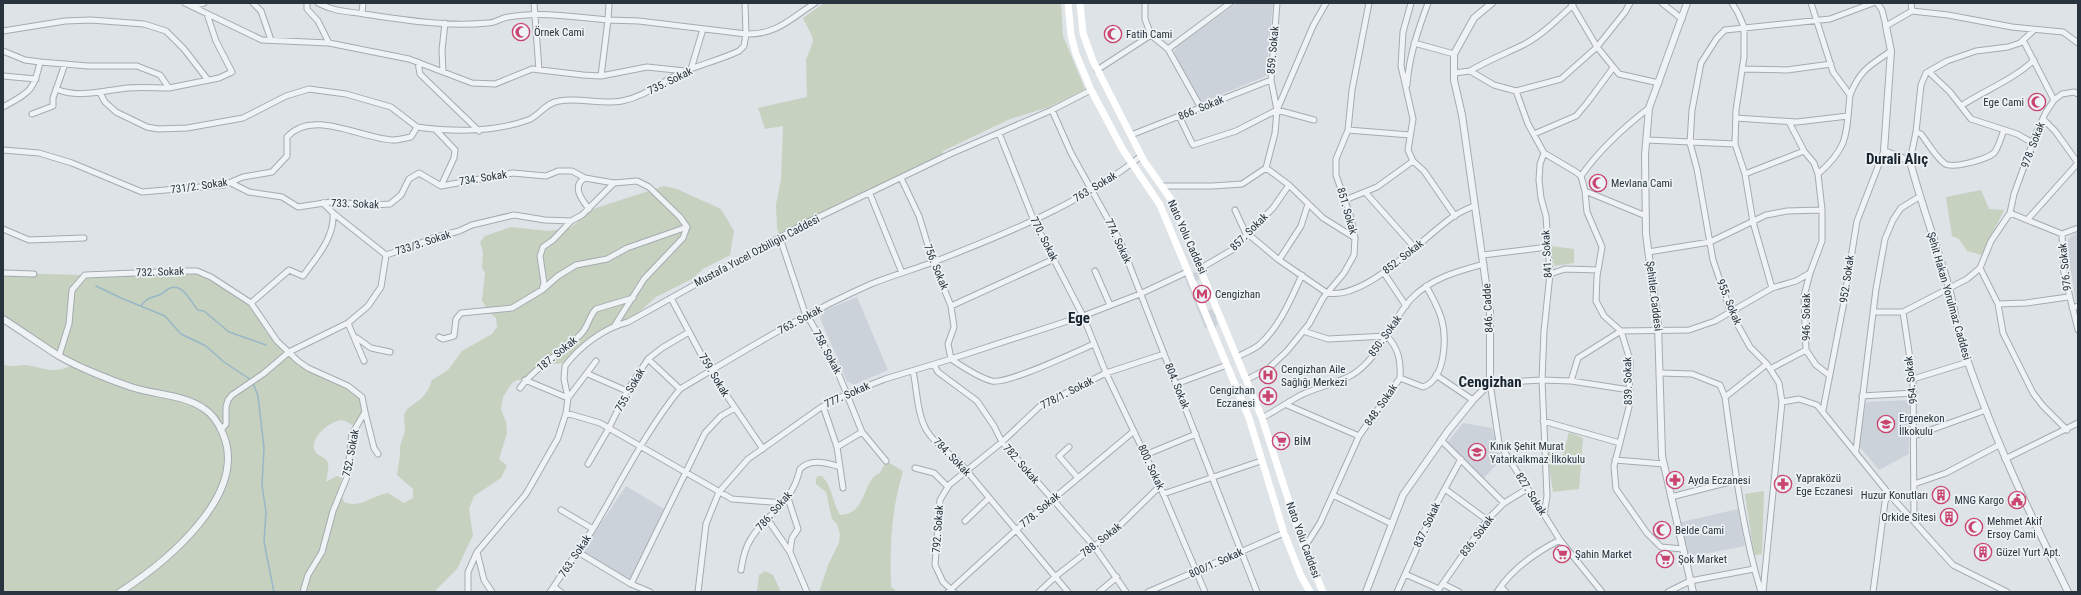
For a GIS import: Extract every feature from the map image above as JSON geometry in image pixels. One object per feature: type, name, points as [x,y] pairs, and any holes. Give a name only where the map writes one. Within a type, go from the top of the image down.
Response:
[{"type":"main road","name":"Nato Yolu Caddesi","points":[[1068,3],[1071,34],[1076,54],[1091,90],[1131,164],[1160,205],[1251,424],[1284,533],[1301,576],[1310,592]]},
{"type":"main road","name":"Nato Yolu Caddesi","points":[[1080,3],[1083,33],[1097,70],[1141,156],[1172,201],[1201,268],[1262,418],[1304,548],[1323,592]]},
{"type":"street","points":[[184,3],[262,40],[329,43],[418,62],[472,83],[495,84],[532,68],[601,76],[647,67],[685,71]]},
{"type":"street","points":[[192,6],[204,3]]},
{"type":"street","points":[[253,3],[261,11],[271,40]]},
{"type":"street","points":[[307,3],[307,8],[318,21],[329,43]]},
{"type":"street","points":[[319,3],[331,10],[362,13],[410,22],[490,23],[507,16],[535,16],[639,20],[746,34],[760,34],[777,29],[802,14],[815,3]]},
{"type":"street","points":[[362,13],[363,3]]},
{"type":"street","points":[[534,3],[539,70]]},
{"type":"street","points":[[601,76],[609,3]]},
{"type":"street","points":[[1145,3],[1145,19],[1152,35],[1168,49],[1201,108]]},
{"type":"street","points":[[1168,49],[1230,3]]},
{"type":"street","name":"859. Sokak","points":[[1266,168],[1275,134],[1277,110],[1271,80],[1277,3]]},
{"type":"street","points":[[1179,116],[1193,145],[1236,131],[1277,110],[1313,26],[1326,3]]},
{"type":"street","name":"851. Sokak","points":[[1246,380],[1269,368],[1287,351],[1344,273],[1354,255],[1355,238],[1345,200],[1336,175],[1336,159],[1348,130],[1352,90],[1369,3]]},
{"type":"street","points":[[1411,3],[1403,32],[1401,66],[1413,119],[1408,150],[1413,161],[1424,171],[1455,216]]},
{"type":"street","points":[[1407,92],[1409,65],[1414,43],[1428,3]]},
{"type":"street","name":"846. Cadde","points":[[1490,383],[1490,312],[1462,115],[1454,73],[1454,54],[1474,18],[1492,3]]},
{"type":"street","points":[[1470,71],[1494,84],[1516,91],[1561,79],[1597,47],[1625,12],[1630,3]]},
{"type":"street","points":[[1662,3],[1682,19]]},
{"type":"street","name":"Şehitler Caddesi","points":[[1687,3],[1650,108],[1647,140],[1646,216],[1648,252],[1658,331],[1664,464],[1693,592]]},
{"type":"street","points":[[1732,3],[1738,12],[1744,27],[1742,69],[1736,118],[1736,144],[1745,174],[1753,222],[1772,288]]},
{"type":"street","points":[[1811,3],[1834,72],[1850,95]]},
{"type":"street","name":"955. Sokak","points":[[1762,592],[1782,402],[1779,383],[1769,366],[1750,347],[1731,313],[1713,260],[1697,169],[1690,143],[1692,110],[1701,63],[1717,38],[1725,30],[1830,19],[1873,3]]},
{"type":"street","points":[[1878,3],[1882,10],[1891,52],[1891,79],[1884,151],[1910,161],[1916,132],[1921,85],[1926,73],[1947,60],[1976,51],[2008,47],[2023,40],[2034,30]]},
{"type":"street","points":[[1911,3],[1912,11]]},
{"type":"street","points":[[746,4],[746,34]]},
{"type":"street","points":[[1454,73],[1470,71],[1526,43],[1548,28],[1572,4],[1597,47],[1619,74],[1659,83]]},
{"type":"street","points":[[1886,26],[1912,11],[1948,15],[2034,30],[2063,32],[2078,43]]},
{"type":"street","points":[[56,90],[75,93],[100,92],[128,88],[169,88],[208,80],[232,72],[216,41],[207,14]]},
{"type":"street","points":[[3,31],[65,20],[91,20],[144,24],[166,31],[184,49],[208,80]]},
{"type":"street","points":[[443,72],[442,50],[445,23]]},
{"type":"street","points":[[691,69],[702,29]]},
{"type":"street","name":"735. Sokak","points":[[436,130],[479,131],[529,120],[544,107],[558,101],[604,103],[634,97],[655,89],[685,71],[740,51],[744,46],[746,34]]},
{"type":"street","points":[[1097,70],[1152,35]]},
{"type":"street","points":[[2023,40],[2054,100],[2062,94],[2074,92],[2078,94]]},
{"type":"street","points":[[1414,43],[1454,54]]},
{"type":"street","points":[[3,51],[25,60],[40,62],[137,66],[160,74],[169,88]]},
{"type":"street","points":[[1789,122],[1804,151],[1814,163],[1818,174],[1834,160],[1840,151],[1846,132],[1850,95],[1857,78],[1870,66],[1891,52]]},
{"type":"street","points":[[1961,106],[1978,94],[2021,72],[2034,60]]},
{"type":"street","points":[[3,107],[27,93],[36,79],[40,62]]},
{"type":"street","points":[[418,62],[420,74],[479,131]]},
{"type":"street","points":[[32,114],[53,106],[53,98],[66,64]]},
{"type":"street","points":[[1742,69],[1788,70],[1831,64]]},
{"type":"street","points":[[1534,134],[1576,116],[1614,68]]},
{"type":"street","points":[[1929,72],[1950,92],[1971,119],[2017,134],[2034,143]]},
{"type":"street","points":[[3,76],[36,79]]},
{"type":"street","name":"866. Sokak","points":[[1131,135],[1271,80]]},
{"type":"street","points":[[100,92],[105,102],[116,112],[147,127],[158,129],[187,128],[243,118],[286,96],[309,89],[346,94],[391,107],[417,127],[436,130]]},
{"type":"street","name":"Mustafa Yucel Ozbiligin Caddesi","points":[[614,325],[628,322],[780,238],[901,178],[1052,110],[1091,90]]},
{"type":"street","points":[[1516,91],[1534,134],[1544,152],[1581,176],[1585,191],[1587,212],[1602,248],[1598,270],[1596,302],[1604,316],[1621,331]]},
{"type":"street","name":"978. Sokak","points":[[2010,213],[2014,194],[2043,119],[2054,100]]},
{"type":"street","points":[[1581,176],[1604,146],[1624,127],[1650,108]]},
{"type":"street","name":"774. Sokak","points":[[1052,110],[1071,153],[1090,190],[1120,241],[1140,294]]},
{"type":"street","points":[[1277,110],[1314,120]]},
{"type":"street","points":[[1736,118],[1789,122],[1848,116]]},
{"type":"street","points":[[2028,220],[2078,163],[2055,131],[2043,119]]},
{"type":"street","name":"731/2. Sokak","points":[[3,150],[39,153],[72,163],[142,192],[231,183],[243,177],[272,172],[287,156],[287,137],[295,129],[308,126],[335,126],[393,140],[411,136],[417,127]]},
{"type":"street","name":"734. Sokak","points":[[436,130],[455,150],[454,158],[441,186]]},
{"type":"street","points":[[1348,130],[1410,135]]},
{"type":"street","points":[[1916,132],[1921,134],[1944,163],[1951,166],[1983,159],[1992,154],[1996,149],[2004,130]]},
{"type":"street","name":"770. Sokak","points":[[999,133],[1034,221],[1083,316],[1094,344]]},
{"type":"street","points":[[1647,140],[1736,144]]},
{"type":"street","points":[[1745,174],[1804,151]]},
{"type":"street","name":"952. Sokak","points":[[1823,410],[1843,307],[1856,221],[1884,151]]},
{"type":"street","name":"841. Sokak","points":[[1544,152],[1540,164],[1540,180],[1541,198],[1546,216],[1550,274],[1544,332],[1542,380],[1547,496],[1544,515]]},
{"type":"street","name":"763. Sokak","points":[[550,592],[593,529],[640,447],[680,389],[806,316],[872,284],[933,262],[1034,221],[1090,190],[1141,156]]},
{"type":"street","points":[[1345,200],[1377,187],[1413,161]]},
{"type":"street","name":"Şehit Hakan Yorulmaz Caddesi","points":[[1910,161],[1919,197],[1949,289],[1968,362],[2005,459],[2068,592]]},
{"type":"street","points":[[1162,186],[1212,186],[1242,184],[1266,168],[1289,185],[1322,218],[1355,238]]},
{"type":"street","name":"734. Sokak","points":[[441,186],[513,173],[546,176],[558,171],[572,170],[585,178],[614,183],[637,181],[650,187],[680,217],[686,227]]},
{"type":"street","name":"733. Sokak","points":[[231,183],[249,192],[287,199],[298,207],[323,203],[373,206],[390,204],[401,195],[409,179],[419,173],[441,186]]},
{"type":"street","name":"946. Sokak","points":[[1725,397],[1769,366],[1806,350],[1804,296],[1810,273],[1822,241],[1822,210],[1818,174]]},
{"type":"street","points":[[585,178],[581,180],[578,189],[580,197],[589,209]]},
{"type":"street","name":"756. Sokak","points":[[901,178],[919,216],[933,262],[951,306],[954,327],[948,344],[951,359]]},
{"type":"street","points":[[542,290],[544,283],[540,256],[543,247],[553,240],[571,221],[576,220],[589,209],[614,183]]},
{"type":"street","name":"857. Sokak","points":[[1201,268],[1232,250],[1248,235],[1273,208],[1289,185]]},
{"type":"street","points":[[1585,191],[1646,216]]},
{"type":"street","points":[[1365,192],[1415,248]]},
{"type":"street","points":[[870,194],[902,273]]},
{"type":"street","points":[[1856,450],[1876,289],[1888,232],[1901,208],[1919,197]]},
{"type":"street","points":[[323,203],[333,213],[386,255]]},
{"type":"street","points":[[1279,260],[1301,226],[1308,204]]},
{"type":"street","name":"852. Sokak","points":[[1328,293],[1337,294],[1384,273],[1455,216],[1474,206]]},
{"type":"street","points":[[1235,210],[1248,235],[1279,260],[1328,293]]},
{"type":"street","points":[[1648,252],[1710,242],[1766,215],[1787,211],[1822,210]]},
{"type":"street","points":[[251,303],[289,270],[303,276],[322,251],[334,225],[333,213]]},
{"type":"street","points":[[1873,312],[1903,312],[1967,279],[1980,268],[1992,241],[2010,213]]},
{"type":"street","name":"976. Sokak","points":[[2010,213],[2062,234],[2064,273],[2068,297],[2078,330]]},
{"type":"street","name":"733/3. Sokak","points":[[221,430],[226,424],[228,400],[289,352],[348,323],[368,306],[376,296],[384,275],[386,255],[433,238],[459,232],[472,225],[514,215],[545,220],[571,221]]},
{"type":"street","points":[[439,337],[443,339],[454,336],[456,319],[460,313],[505,310],[542,290],[558,276],[576,265],[607,259],[627,248],[686,227]]},
{"type":"street","points":[[468,592],[468,572],[477,552],[526,494],[558,438],[566,412],[568,398],[564,379],[565,366],[588,344],[614,325],[644,279],[683,238],[686,227]]},
{"type":"street","points":[[2062,234],[2078,228]]},
{"type":"street","points":[[3,229],[29,240],[84,238]]},
{"type":"street","name":"758. Sokak","points":[[780,238],[806,316],[825,348],[847,394],[862,432],[886,461]]},
{"type":"street","points":[[1483,255],[1548,247]]},
{"type":"street","points":[[951,306],[1054,259]]},
{"type":"street","name":"850. Sokak","points":[[1262,418],[1287,405],[1300,395],[1352,375],[1371,357],[1387,336],[1411,299],[1426,286],[1451,273],[1484,264]]},
{"type":"street","points":[[1980,268],[1998,304],[2003,333],[2033,393],[2043,406],[2067,430]]},
{"type":"street","points":[[1550,274],[1565,269],[1598,270]]},
{"type":"street","name":"732. Sokak","points":[[59,356],[69,324],[72,290],[85,275],[173,270],[197,271],[218,280],[251,303],[276,341],[289,352]]},
{"type":"street","points":[[1095,271],[1110,305]]},
{"type":"street","name":"777. Sokak","points":[[698,592],[706,524],[719,492],[748,459],[823,406],[847,394],[885,379],[934,365],[1083,316],[1140,294],[1187,272]]},
{"type":"street","points":[[3,273],[34,274]]},
{"type":"street","points":[[1384,273],[1406,306]]},
{"type":"street","points":[[1571,381],[1578,358],[1621,331],[1689,330],[1715,321],[1772,288],[1796,281],[1810,273]]},
{"type":"street","points":[[1237,357],[1259,345],[1275,325],[1291,299],[1302,275]]},
{"type":"street","points":[[1400,378],[1423,387],[1429,385],[1440,367],[1444,332],[1435,302],[1426,286]]},
{"type":"street","name":"804. Sokak","points":[[1140,294],[1257,592]]},
{"type":"street","points":[[1998,304],[2026,303],[2068,297]]},
{"type":"street","name":"187. Sokak","points":[[520,388],[525,380],[563,352],[583,332],[596,310],[632,298]]},
{"type":"street","name":"759. Sokak","points":[[671,298],[710,371],[763,449]]},
{"type":"street","points":[[2072,308],[2078,306]]},
{"type":"street","name":"954. Sokak","points":[[1903,312],[1914,393],[1914,520]]},
{"type":"street","points":[[3,319],[59,356],[131,387],[192,402],[210,413],[221,430],[227,448],[228,466],[227,476],[217,495],[192,532],[178,548],[149,572],[120,592]]},
{"type":"street","points":[[348,323],[356,338],[364,361]]},
{"type":"street","points":[[1303,331],[1328,339],[1387,336]]},
{"type":"street","name":"839. Sokak","points":[[1621,331],[1630,360],[1630,390],[1629,407],[1614,466],[1616,488],[1647,533],[1661,547],[1683,549]]},
{"type":"street","name":"755. Sokak","points":[[588,464],[627,391],[648,359],[662,348],[689,332]]},
{"type":"street","name":"848. Sokak","points":[[1304,548],[1320,523],[1359,436],[1400,378],[1399,354],[1394,344],[1387,336]]},
{"type":"street","points":[[356,338],[371,348],[390,352]]},
{"type":"street","points":[[951,359],[993,381],[1004,380],[1048,365],[1094,344]]},
{"type":"street","name":"800. Sokak","points":[[1094,344],[1106,373],[1160,486],[1205,592]]},
{"type":"street","points":[[1806,350],[1816,365],[1829,375]]},
{"type":"street","points":[[289,352],[308,368],[358,392],[364,401],[365,412],[374,448],[378,454]]},
{"type":"street","name":"778/1. Sokak","points":[[966,470],[1002,442],[1040,406],[1106,373],[1164,354]]},
{"type":"street","points":[[648,359],[680,389]]},
{"type":"street","points":[[568,398],[588,374],[596,361]]},
{"type":"street","points":[[1913,379],[1968,362]]},
{"type":"street","name":"782. Sokak","points":[[934,365],[938,372],[976,401],[994,426],[1002,442],[1094,546]]},
{"type":"street","points":[[1176,384],[1227,366]]},
{"type":"street","name":"784. Sokak","points":[[914,371],[921,414],[927,431],[966,470],[1068,592]]},
{"type":"street","points":[[1660,373],[1692,374],[1710,379],[1720,385],[1725,397],[1737,480],[1754,569],[1762,592]]},
{"type":"street","points":[[588,374],[627,391]]},
{"type":"street","points":[[1436,375],[1473,400]]},
{"type":"street","points":[[525,380],[568,398]]},
{"type":"street","points":[[1366,592],[1403,495],[1442,440],[1473,400],[1490,383],[1542,380],[1571,381],[1630,390]]},
{"type":"street","name":"827. Sokak","points":[[1490,383],[1499,443],[1560,540],[1602,592]]},
{"type":"street","points":[[1862,396],[1914,393]]},
{"type":"street","points":[[1782,402],[1799,399],[1807,400],[1823,410],[1856,450],[1889,494],[1953,565],[2007,592]]},
{"type":"street","points":[[1287,405],[1359,436]]},
{"type":"street","points":[[823,406],[837,447],[844,488]]},
{"type":"street","points":[[631,584],[687,473],[689,462],[705,433],[721,416],[735,408]]},
{"type":"street","points":[[1914,436],[1986,410]]},
{"type":"street","name":"752. Sokak","points":[[304,592],[308,575],[322,552],[333,511],[347,477],[353,430],[365,412]]},
{"type":"street","points":[[566,412],[600,423],[719,492],[739,500],[783,503]]},
{"type":"street","points":[[1544,421],[1620,443]]},
{"type":"street","points":[[2005,459],[2067,430],[2078,423]]},
{"type":"street","name":"778. Sokak","points":[[951,591],[1016,530],[1134,431]]},
{"type":"street","points":[[837,447],[862,432]]},
{"type":"street","points":[[1145,455],[1196,434]]},
{"type":"street","points":[[1442,440],[1504,503]]},
{"type":"street","points":[[1914,484],[1946,473],[1999,445]]},
{"type":"street","points":[[1069,447],[1059,456],[1078,478]]},
{"type":"street","name":"837. Sokak","points":[[1397,592],[1445,489],[1461,459]]},
{"type":"street","points":[[1616,460],[1664,464]]},
{"type":"street","points":[[1163,494],[1262,461]]},
{"type":"street","name":"786. Sokak","points":[[741,570],[745,551],[751,538],[788,498],[796,483],[800,469],[803,466],[816,462],[840,467]]},
{"type":"street","points":[[915,468],[934,473],[948,487]]},
{"type":"street","name":"792. Sokak","points":[[951,591],[943,582],[935,565],[940,500],[948,487],[966,470]]},
{"type":"street","points":[[1671,497],[1737,480]]},
{"type":"street","name":"788. Sokak","points":[[1039,592],[1056,576],[1114,532],[1160,486]]},
{"type":"street","points":[[1445,489],[1487,520]]},
{"type":"street","name":"836. Sokak","points":[[1438,590],[1487,520],[1504,503],[1527,489]]},
{"type":"street","points":[[1873,592],[1885,502],[1889,494]]},
{"type":"street","points":[[1333,495],[1392,524]]},
{"type":"street","points":[[788,498],[798,529],[792,538],[790,552]]},
{"type":"street","points":[[965,521],[989,498]]},
{"type":"street","points":[[561,510],[593,529]]},
{"type":"street","points":[[768,520],[790,552],[807,592]]},
{"type":"street","name":"800/1. Sokak","points":[[1148,592],[1284,533]]},
{"type":"street","points":[[1497,592],[1500,587],[1525,562],[1543,549],[1560,540]]},
{"type":"street","points":[[1094,546],[1126,592]]},
{"type":"street","points":[[477,552],[484,580],[492,592]]},
{"type":"street","points":[[578,552],[631,584],[650,592]]},
{"type":"street","points":[[1668,592],[1690,581],[1754,569]]},
{"type":"street","points":[[1405,574],[1438,590]]},
{"type":"street","points":[[1099,592],[1117,577]]},
{"type":"street","points":[[1443,584],[1459,592]]},
{"type":"street","points":[[1992,592],[1994,586]]},
{"type":"street","points":[[554,587],[561,592]]},
{"type":"street","points":[[1500,587],[1506,592]]},
{"type":"shaded area","points":[[1237,3],[1273,3],[1266,76],[1201,103],[1174,52],[1177,46]]},
{"type":"shaded area","points":[[2078,232],[2078,301],[2076,302],[2066,244],[2070,237]]},
{"type":"shaded area","points":[[1202,263],[1225,321],[1219,317],[1215,318],[1218,323],[1215,328],[1205,328],[1182,271],[1185,270],[1187,276],[1201,270],[1199,264]],"holes":[[[1202,275],[1217,313],[1214,314],[1212,309],[1207,311],[1195,281],[1199,280],[1198,276]]]},
{"type":"shaded area","points":[[857,297],[888,370],[854,385],[847,381],[820,318],[823,311]]},
{"type":"shaded area","name":"Ergenekon İlkokulu","points":[[1909,400],[1909,454],[1879,470],[1859,446],[1866,402]]},
{"type":"shaded area","name":"Kınık Şehit Murat Yatarkalkmaz İlkokulu","points":[[1463,423],[1492,428],[1501,460],[1483,479],[1447,443]]},
{"type":"shaded area","points":[[626,486],[664,509],[629,581],[582,552]]},
{"type":"shaded area","points":[[1738,509],[1745,546],[1688,557],[1681,522]]},
{"type":"green space","points":[[824,3],[1061,3],[1063,36],[1085,89],[1049,107],[1010,119],[943,151],[942,155],[779,236],[776,204],[781,180],[783,126],[765,129],[758,108],[807,97],[806,60],[813,42],[812,36],[803,18]]},
{"type":"green space","points":[[664,186],[677,189],[721,209],[734,231],[730,255],[703,269],[692,279],[656,297],[628,322],[601,334],[568,362],[556,364],[549,362],[525,380],[517,380],[512,383],[503,397],[501,409],[506,422],[507,433],[499,459],[507,466],[501,478],[474,496],[469,509],[473,535],[457,569],[434,592],[3,592],[3,364],[11,366],[25,365],[55,370],[75,364],[3,319],[3,273],[85,275],[197,271],[251,303],[269,331],[298,361],[358,392],[365,407],[354,427],[345,421],[340,420],[327,426],[319,434],[314,444],[316,453],[326,459],[328,463],[326,482],[337,476],[342,478],[339,488],[344,502],[350,504],[361,503],[388,493],[404,503],[413,498],[413,489],[397,475],[400,446],[405,431],[404,415],[407,409],[422,398],[428,390],[432,380],[448,370],[462,351],[492,334],[497,327],[496,318],[491,314],[482,301],[485,273],[482,268],[483,252],[480,242],[485,236],[511,227],[548,231],[570,228],[593,209]]},
{"type":"green space","points":[[1981,190],[1989,209],[2004,210],[1982,255],[1967,251],[1959,239],[1952,236],[1946,197]]},
{"type":"green space","points":[[1551,246],[1574,249],[1574,263],[1554,266]]},
{"type":"green space","points":[[1569,432],[1583,438],[1579,489],[1553,492],[1547,452],[1563,455]]},
{"type":"green space","points":[[886,461],[903,471],[896,500],[891,542],[891,586],[897,592],[819,592],[828,565],[839,543],[840,534],[837,524],[832,519],[826,492],[816,484],[816,479],[818,476],[822,476],[826,481],[840,515],[849,513],[856,509],[870,482],[874,476],[880,473]]},
{"type":"green space","points":[[1764,491],[1762,554],[1754,555],[1745,494]]},
{"type":"green space","points":[[765,571],[773,575],[781,592],[757,592],[759,575]]},
{"type":"waterway","points":[[96,286],[165,316],[181,334],[206,346],[224,362],[251,380]]},
{"type":"waterway","points":[[141,306],[147,300],[169,289],[175,287],[179,288],[186,294],[198,310],[204,311],[229,332],[266,345]]},
{"type":"waterway","points":[[253,383],[258,396],[264,448],[262,485],[266,512],[264,542],[274,592]]},
{"type":"place","name":"Örnek Cami","points":[[521,32]]},
{"type":"place","name":"Fatih Cami","points":[[1113,34]]},
{"type":"place","name":"Ege Cami","points":[[2037,102]]},
{"type":"place","name":"Mevlana Cami","points":[[1598,183]]},
{"type":"place","name":"Cengizhan","points":[[1202,294]]},
{"type":"place","name":"Cengizhan Aile Sağlığı Merkezi","points":[[1268,375]]},
{"type":"place","name":"Cengizhan Eczanesi","points":[[1268,396]]},
{"type":"place","name":"Ergenekon İlkokulu","points":[[1886,424]]},
{"type":"place","name":"BİM","points":[[1281,441]]},
{"type":"place","name":"Kınık Şehit Murat Yatarkalkmaz İlkokulu","points":[[1477,452]]},
{"type":"place","name":"Ayda Eczanesi","points":[[1675,480]]},
{"type":"place","name":"Yapraközü Ege Eczanesi","points":[[1783,484]]},
{"type":"place","name":"Huzur Konutları","points":[[1941,495]]},
{"type":"place","name":"MNG Kargo","points":[[2017,500]]},
{"type":"place","name":"Orkide Sitesi","points":[[1949,517]]},
{"type":"place","name":"Mehmet Akif Ersoy Cami","points":[[1974,527]]},
{"type":"place","name":"Belde Cami","points":[[1662,530]]},
{"type":"place","name":"Güzel Yurt Apt.","points":[[1983,552]]},
{"type":"place","name":"Şahin Market","points":[[1562,554]]},
{"type":"place","name":"Şok Market","points":[[1665,559]]},
{"type":"district","name":"Durali Alıç","points":[[1897,159]]},
{"type":"district","name":"Ege","points":[[1079,318]]},
{"type":"district","name":"Cengizhan","points":[[1490,382]]}]
